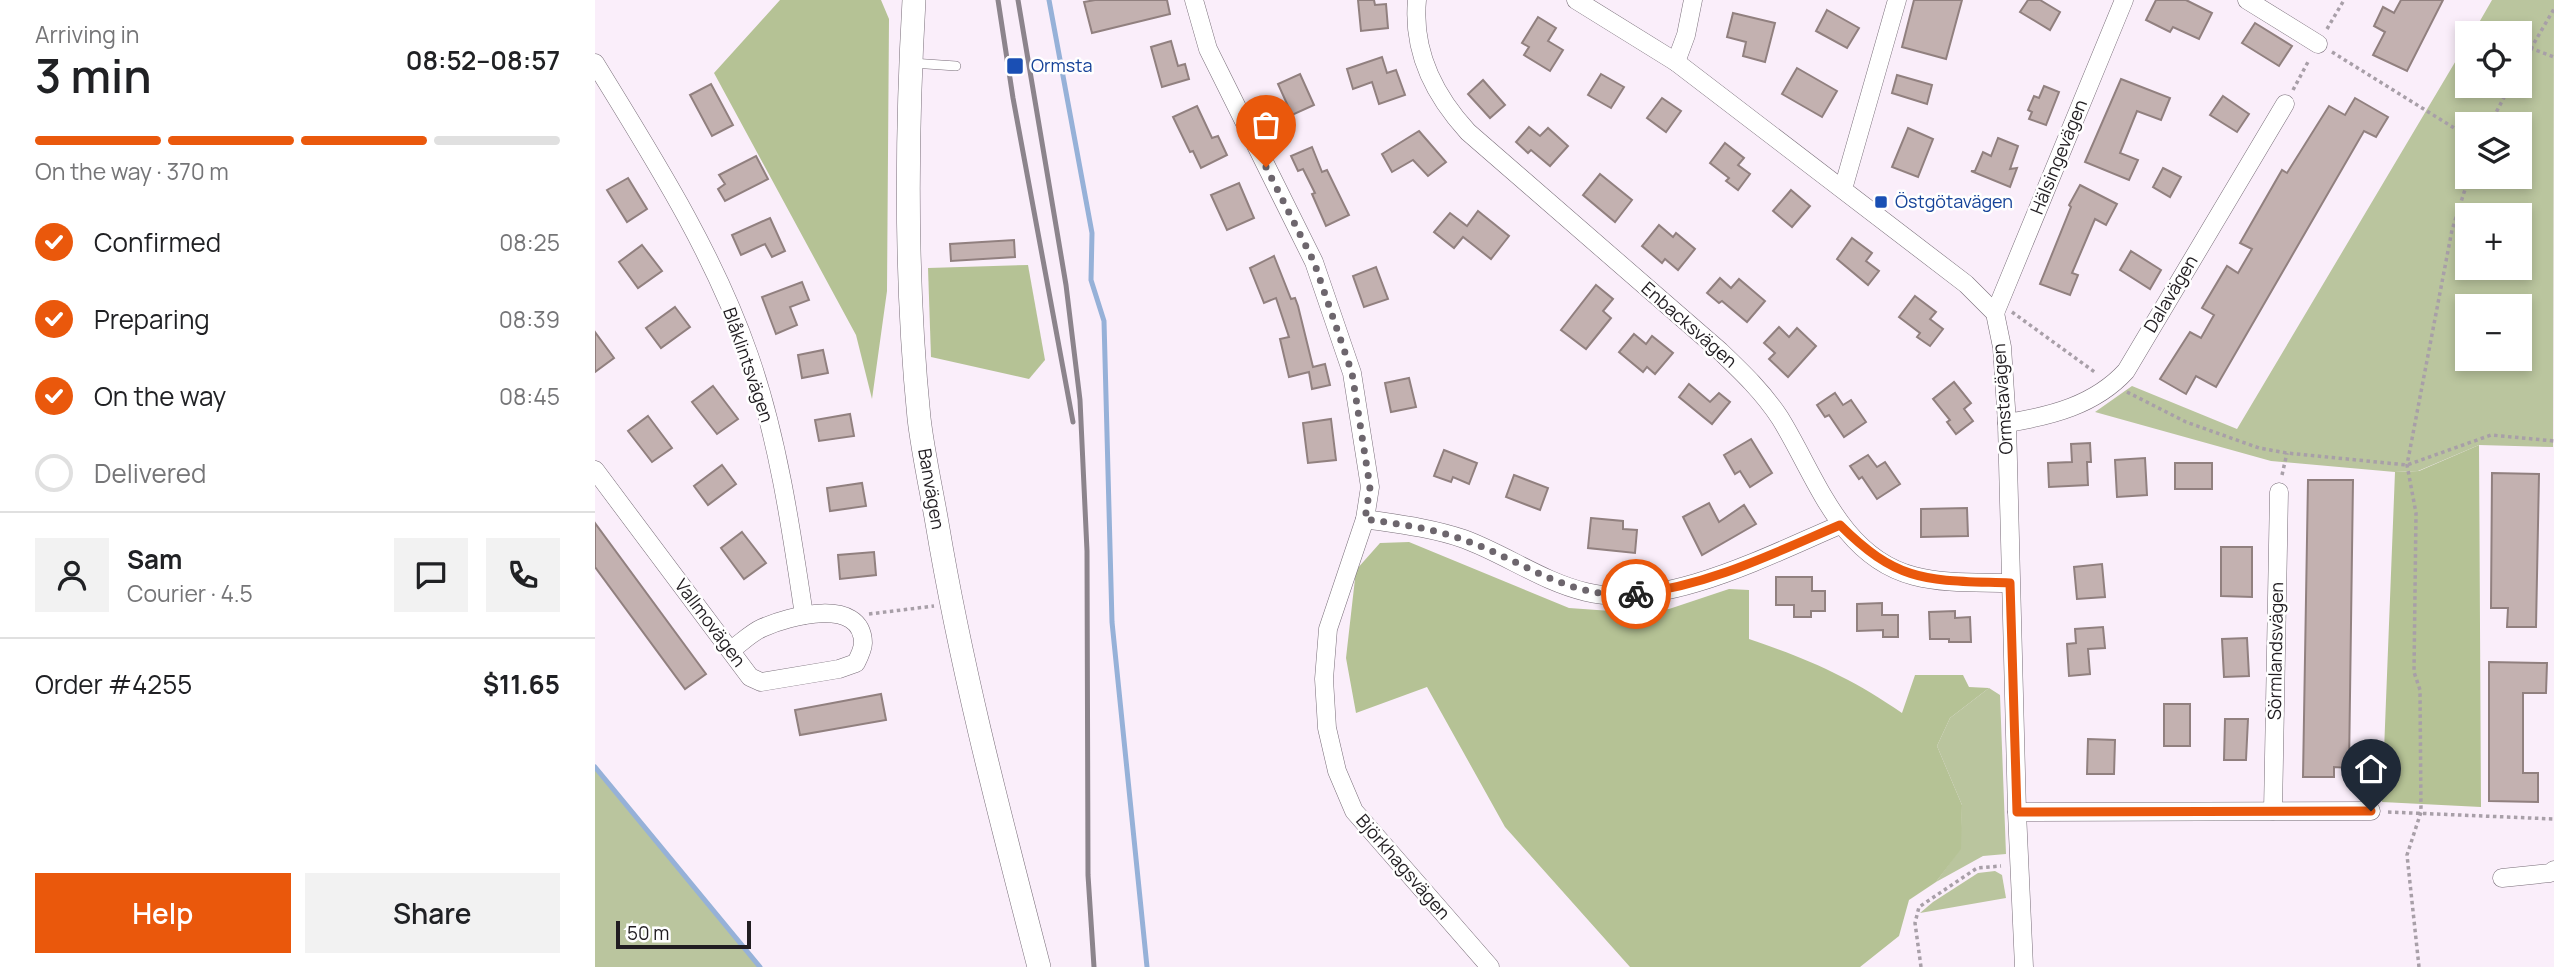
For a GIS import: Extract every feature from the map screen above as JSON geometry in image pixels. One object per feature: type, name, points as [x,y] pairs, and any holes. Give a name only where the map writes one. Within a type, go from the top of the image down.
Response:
[{"type":"street","name":"Banvägen","points":[[914,0],[908,261],[919,421],[950,604],[1039,967]]},
{"type":"street","name":"Björkhagsvägen","points":[[1194,0],[1208,49],[1314,262],[1352,373],[1370,487],[1365,519],[1328,629],[1324,679],[1327,728],[1338,771],[1354,811],[1490,967]]},
{"type":"street","name":"Enbacksvägen","points":[[1417,0],[1417,38],[1425,67],[1448,110],[1468,132],[1757,386],[1779,418],[1840,525],[1864,549],[1891,567],[1914,576],[1948,581],[2010,583]]},
{"type":"street","points":[[1577,0],[1676,62],[1997,308]]},
{"type":"street","points":[[1676,62],[1686,35],[1693,0]]},
{"type":"street","points":[[1843,189],[1897,0]]},
{"type":"street","name":"Hälsingevägen","points":[[1997,308],[2124,0]]},
{"type":"street","points":[[2247,0],[2318,44]]},
{"type":"street","name":"Blåklintsvägen","points":[[595,63],[650,151],[688,221],[719,282],[749,355],[770,429],[790,524],[804,615]]},
{"type":"street","name":"Dalavägen","points":[[2007,423],[2044,417],[2090,399],[2112,385],[2126,371],[2285,104]]},
{"type":"street","name":"Ormstavägen","points":[[1997,308],[2007,423],[2017,812],[2024,967]]},
{"type":"street","name":"Vallmovägen","points":[[595,470],[750,677],[761,682],[839,669],[856,663],[863,644],[858,624],[845,614]]},
{"type":"street","name":"Sörmlandsvägen","points":[[2273,811],[2279,492]]},
{"type":"street","points":[[1365,519],[1416,527],[1464,539],[1587,592],[1623,595],[1671,590],[1717,577],[1840,525]]},
{"type":"street","points":[[731,650],[760,629],[804,615],[845,614]]},
{"type":"street","points":[[2017,812],[2371,811]]},
{"type":"street","points":[[2502,878],[2550,873],[2554,870]]},
{"type":"lane","points":[[911,62],[956,66]]},
{"type":"path","points":[[2532,43],[2554,9]]},
{"type":"path","points":[[2318,44],[2455,129]]},
{"type":"path","points":[[2532,49],[2554,57]]},
{"type":"path","points":[[2419,967],[2407,855],[2421,812],[2420,690],[2414,672],[2416,513],[2407,465],[2452,230],[2465,189]]},
{"type":"path","points":[[1997,308],[2112,385],[2186,422],[2259,448],[2407,465],[2491,435],[2554,441]]},
{"type":"path","points":[[2279,492],[2287,453]]},
{"type":"path","points":[[845,614],[873,614],[950,604]]},
{"type":"path","points":[[2371,811],[2554,819]]},
{"type":"path","points":[[1921,967],[1915,923],[1919,907],[1977,868],[2019,865]]},
{"type":"green space","points":[[780,0],[881,0],[889,19],[887,291],[872,399],[856,335],[714,73]]},
{"type":"green space","points":[[2492,0],[2554,0],[2553,447],[2479,445],[2418,471],[2395,472],[2271,461],[2095,412],[2132,386],[2237,429],[2455,62],[2455,98],[2532,98],[2532,21],[2480,21]]},
{"type":"green space","points":[[1028,265],[1045,360],[1029,379],[931,357],[928,268]]},
{"type":"green space","points":[[2479,445],[2481,807],[2382,802],[2395,472],[2419,471]]},
{"type":"green space","points":[[1409,542],[1569,608],[1611,611],[1669,609],[1729,589],[1749,590],[1749,639],[1828,670],[1902,713],[1915,675],[1963,675],[1969,687],[1989,688],[1950,718],[1937,746],[1962,805],[1961,849],[1936,882],[1909,900],[1899,936],[1860,967],[1630,967],[1505,827],[1427,687],[1356,713],[1346,658],[1356,570],[1380,543]]},
{"type":"green space","points":[[1989,688],[2000,695],[2006,854],[1983,856],[1936,882],[1960,849],[1962,805],[1937,746],[1950,718]]},
{"type":"green space","points":[[595,770],[759,967],[595,967]]},
{"type":"green space","points":[[1995,871],[2002,875],[2006,898],[1920,913],[1978,873]]},
{"type":"building","points":[[1167,0],[1170,14],[1092,33],[1084,2]]},
{"type":"building","points":[[1358,0],[1374,0],[1375,5],[1386,4],[1388,28],[1361,31]]},
{"type":"building","points":[[1914,0],[1962,0],[1946,59],[1902,47]]},
{"type":"building","points":[[2028,0],[2040,0],[2060,12],[2050,30],[2020,12]]},
{"type":"building","points":[[2156,0],[2186,0],[2212,13],[2199,39],[2173,27],[2170,32],[2146,20]]},
{"type":"building","points":[[2401,0],[2443,0],[2407,71],[2373,55],[2385,32],[2374,26],[2383,7],[2394,13]]},
{"type":"building","points":[[1827,10],[1859,28],[1847,48],[1816,31]]},
{"type":"building","points":[[1733,13],[1775,23],[1765,62],[1743,56],[1746,42],[1727,37]]},
{"type":"building","points":[[1538,17],[1556,28],[1548,41],[1563,50],[1550,71],[1524,55],[1529,47],[1522,43]]},
{"type":"building","points":[[2255,23],[2292,46],[2279,66],[2242,43]]},
{"type":"building","points":[[1171,41],[1178,66],[1185,64],[1189,79],[1162,87],[1151,47]]},
{"type":"building","points":[[1382,57],[1387,73],[1396,70],[1405,95],[1379,104],[1372,82],[1353,89],[1347,69]]},
{"type":"building","points":[[1797,68],[1837,91],[1822,117],[1782,94]]},
{"type":"building","points":[[1300,74],[1314,105],[1292,115],[1278,84]]},
{"type":"building","points":[[1601,74],[1624,87],[1611,108],[1588,95]]},
{"type":"building","points":[[1897,75],[1932,85],[1927,104],[1892,93]]},
{"type":"building","points":[[2121,79],[2170,98],[2161,120],[2137,111],[2120,153],[2138,160],[2129,180],[2085,162]]},
{"type":"building","points":[[1483,80],[1505,105],[1490,118],[1468,94]]},
{"type":"building","points":[[711,84],[733,125],[712,136],[690,95]]},
{"type":"building","points":[[2044,86],[2059,92],[2046,125],[2029,119],[2032,112],[2028,110],[2034,96],[2039,98]]},
{"type":"building","points":[[2223,96],[2249,114],[2237,132],[2210,115]]},
{"type":"building","points":[[1662,98],[1681,111],[1666,132],[1647,118]]},
{"type":"building","points":[[2355,98],[2388,117],[2376,137],[2364,131],[2216,387],[2196,376],[2186,394],[2160,379],[2190,332],[2201,338],[2214,315],[2202,308],[2227,266],[2238,273],[2252,249],[2240,243],[2282,170],[2287,173],[2329,106],[2345,115]]},
{"type":"building","points":[[1197,106],[1212,138],[1218,136],[1227,155],[1201,168],[1173,117]]},
{"type":"building","points":[[1529,127],[1540,136],[1548,128],[1568,146],[1550,166],[1531,150],[1528,153],[1516,142]]},
{"type":"building","points":[[1908,128],[1933,139],[1918,177],[1892,167]]},
{"type":"building","points":[[1419,131],[1446,162],[1428,176],[1413,160],[1392,172],[1382,154]]},
{"type":"building","points":[[1998,138],[2018,146],[2010,169],[2017,168],[2010,187],[1971,171],[1975,171],[1983,152],[1991,156]]},
{"type":"building","points":[[1725,143],[1744,158],[1738,165],[1750,174],[1738,190],[1726,181],[1729,178],[1710,163]]},
{"type":"building","points":[[1312,147],[1322,172],[1327,170],[1349,215],[1326,226],[1312,194],[1315,193],[1303,169],[1298,171],[1291,156]]},
{"type":"building","points":[[756,156],[768,179],[725,201],[718,189],[725,184],[719,175]]},
{"type":"building","points":[[2163,168],[2181,177],[2170,197],[2153,187]]},
{"type":"building","points":[[1600,174],[1632,200],[1615,222],[1583,195]]},
{"type":"building","points":[[628,178],[647,209],[627,222],[607,190]]},
{"type":"building","points":[[1239,183],[1254,218],[1227,230],[1211,195]]},
{"type":"building","points":[[2080,185],[2117,204],[2106,225],[2095,219],[2072,273],[2078,275],[2070,295],[2040,284],[2071,207],[2069,205]]},
{"type":"building","points":[[1791,190],[1810,206],[1792,227],[1773,211]]},
{"type":"building","points":[[1478,211],[1509,236],[1491,259],[1463,237],[1454,248],[1434,232],[1450,213],[1467,226]]},
{"type":"building","points":[[770,218],[785,251],[772,257],[765,244],[741,255],[732,235]]},
{"type":"building","points":[[1659,225],[1673,237],[1676,233],[1695,249],[1678,270],[1665,259],[1662,263],[1642,246]]},
{"type":"building","points":[[1852,238],[1872,253],[1866,261],[1879,271],[1868,285],[1837,259]]},
{"type":"building","points":[[1014,240],[1015,257],[951,261],[950,244]]},
{"type":"building","points":[[642,245],[662,271],[638,288],[619,262]]},
{"type":"building","points":[[2131,251],[2161,270],[2150,289],[2120,270]]},
{"type":"building","points":[[1274,256],[1291,299],[1295,298],[1298,306],[1313,367],[1325,364],[1330,385],[1312,389],[1309,372],[1289,377],[1280,339],[1289,337],[1276,298],[1264,303],[1250,268]]},
{"type":"building","points":[[1376,267],[1388,299],[1364,307],[1353,276]]},
{"type":"building","points":[[1720,278],[1731,288],[1739,279],[1765,301],[1747,322],[1722,301],[1719,303],[1707,293]]},
{"type":"building","points":[[802,282],[809,300],[790,307],[797,325],[776,334],[762,297]]},
{"type":"building","points":[[1596,285],[1613,299],[1603,311],[1611,318],[1586,349],[1561,330]]},
{"type":"building","points":[[1915,296],[1936,312],[1930,319],[1943,329],[1930,346],[1917,337],[1920,333],[1899,317]]},
{"type":"building","points":[[675,307],[690,327],[661,348],[646,328]]},
{"type":"building","points":[[1779,327],[1789,337],[1797,328],[1816,346],[1788,377],[1769,359],[1775,353],[1764,343]]},
{"type":"building","points":[[595,332],[614,358],[595,372]]},
{"type":"building","points":[[1634,334],[1646,344],[1652,336],[1673,353],[1655,374],[1647,367],[1643,372],[1619,352]]},
{"type":"building","points":[[823,350],[828,373],[802,378],[798,355]]},
{"type":"building","points":[[1409,378],[1416,407],[1391,412],[1385,383]]},
{"type":"building","points":[[1954,382],[1971,403],[1964,409],[1973,421],[1956,434],[1947,422],[1950,420],[1933,399]]},
{"type":"building","points":[[1689,384],[1710,402],[1719,393],[1730,402],[1712,424],[1679,397]]},
{"type":"building","points":[[713,386],[738,419],[717,434],[692,402]]},
{"type":"building","points":[[1835,393],[1843,405],[1851,400],[1866,422],[1844,437],[1829,415],[1825,417],[1817,405]]},
{"type":"building","points":[[850,414],[854,436],[819,441],[815,420]]},
{"type":"building","points":[[648,416],[672,448],[652,462],[628,431]]},
{"type":"building","points":[[1331,419],[1336,460],[1308,463],[1303,423]]},
{"type":"building","points":[[1751,439],[1772,473],[1750,487],[1740,471],[1735,474],[1724,455]]},
{"type":"building","points":[[2090,443],[2088,485],[2049,487],[2048,463],[2072,462],[2071,444]]},
{"type":"building","points":[[1444,450],[1477,463],[1469,484],[1453,477],[1451,482],[1434,476]]},
{"type":"building","points":[[1868,455],[1877,467],[1885,462],[1900,484],[1877,499],[1862,477],[1859,479],[1850,466]]},
{"type":"building","points":[[2145,458],[2147,495],[2117,497],[2115,460]]},
{"type":"building","points":[[2175,463],[2212,463],[2212,489],[2175,489]]},
{"type":"building","points":[[722,465],[736,484],[708,505],[694,486]]},
{"type":"building","points":[[2492,473],[2539,474],[2536,627],[2507,627],[2508,608],[2491,608]]},
{"type":"building","points":[[1514,475],[1548,488],[1540,510],[1506,497]]},
{"type":"building","points":[[2308,480],[2353,480],[2349,768],[2334,767],[2334,777],[2303,777]]},
{"type":"building","points":[[862,483],[866,506],[830,511],[827,488]]},
{"type":"building","points":[[1709,503],[1719,522],[1744,505],[1756,524],[1702,555],[1683,517]]},
{"type":"building","points":[[1967,508],[1968,536],[1921,537],[1921,509]]},
{"type":"building","points":[[1591,518],[1623,521],[1623,529],[1637,530],[1635,553],[1588,548]]},
{"type":"building","points":[[595,523],[706,674],[685,689],[595,567]]},
{"type":"building","points":[[742,532],[766,563],[744,579],[721,548]]},
{"type":"building","points":[[2221,547],[2252,547],[2252,597],[2221,596]]},
{"type":"building","points":[[874,552],[876,575],[840,579],[838,555]]},
{"type":"building","points":[[2102,564],[2105,597],[2077,599],[2074,567]]},
{"type":"building","points":[[1776,577],[1812,577],[1812,591],[1825,591],[1825,611],[1811,611],[1811,617],[1794,617],[1794,605],[1776,605]]},
{"type":"building","points":[[1882,603],[1882,615],[1898,615],[1898,637],[1883,637],[1883,630],[1857,631],[1857,604]]},
{"type":"building","points":[[1955,611],[1955,618],[1970,617],[1971,642],[1930,639],[1929,612]]},
{"type":"building","points":[[2103,627],[2105,648],[2088,649],[2090,674],[2069,676],[2067,644],[2076,643],[2075,629]]},
{"type":"building","points":[[2247,638],[2249,676],[2224,677],[2222,639]]},
{"type":"building","points":[[2489,662],[2547,663],[2546,693],[2523,693],[2523,773],[2538,773],[2538,802],[2489,801]]},
{"type":"building","points":[[881,694],[886,720],[800,735],[795,710]]},
{"type":"building","points":[[2164,704],[2190,704],[2190,746],[2164,746]]},
{"type":"building","points":[[2225,719],[2248,719],[2246,760],[2224,760]]},
{"type":"building","points":[[2088,739],[2115,740],[2114,774],[2087,774]]},
{"type":"waterway","points":[[1049,0],[1092,233],[1091,280],[1104,321],[1112,622],[1147,967]]},
{"type":"waterway","points":[[595,767],[760,967]]},
{"type":"railway","points":[[998,0],[1013,98],[1073,422]]},
{"type":"railway","points":[[1018,0],[1066,285],[1080,400],[1087,551],[1088,875],[1094,967]]},
{"type":"way so far","points":[[1266,167],[1314,262],[1352,373],[1370,487],[1365,519],[1416,527],[1464,539],[1587,592],[1636,594]]},
{"type":"place","name":"Ormsta","points":[[1015,66]]},
{"type":"place","name":"Östgötavägen","points":[[1881,202]]},
{"type":"route","points":[[1636,594],[1671,590],[1717,577],[1840,525],[1864,549],[1891,567],[1914,576],[1948,581],[2010,583],[2017,812],[2371,811]]}]
